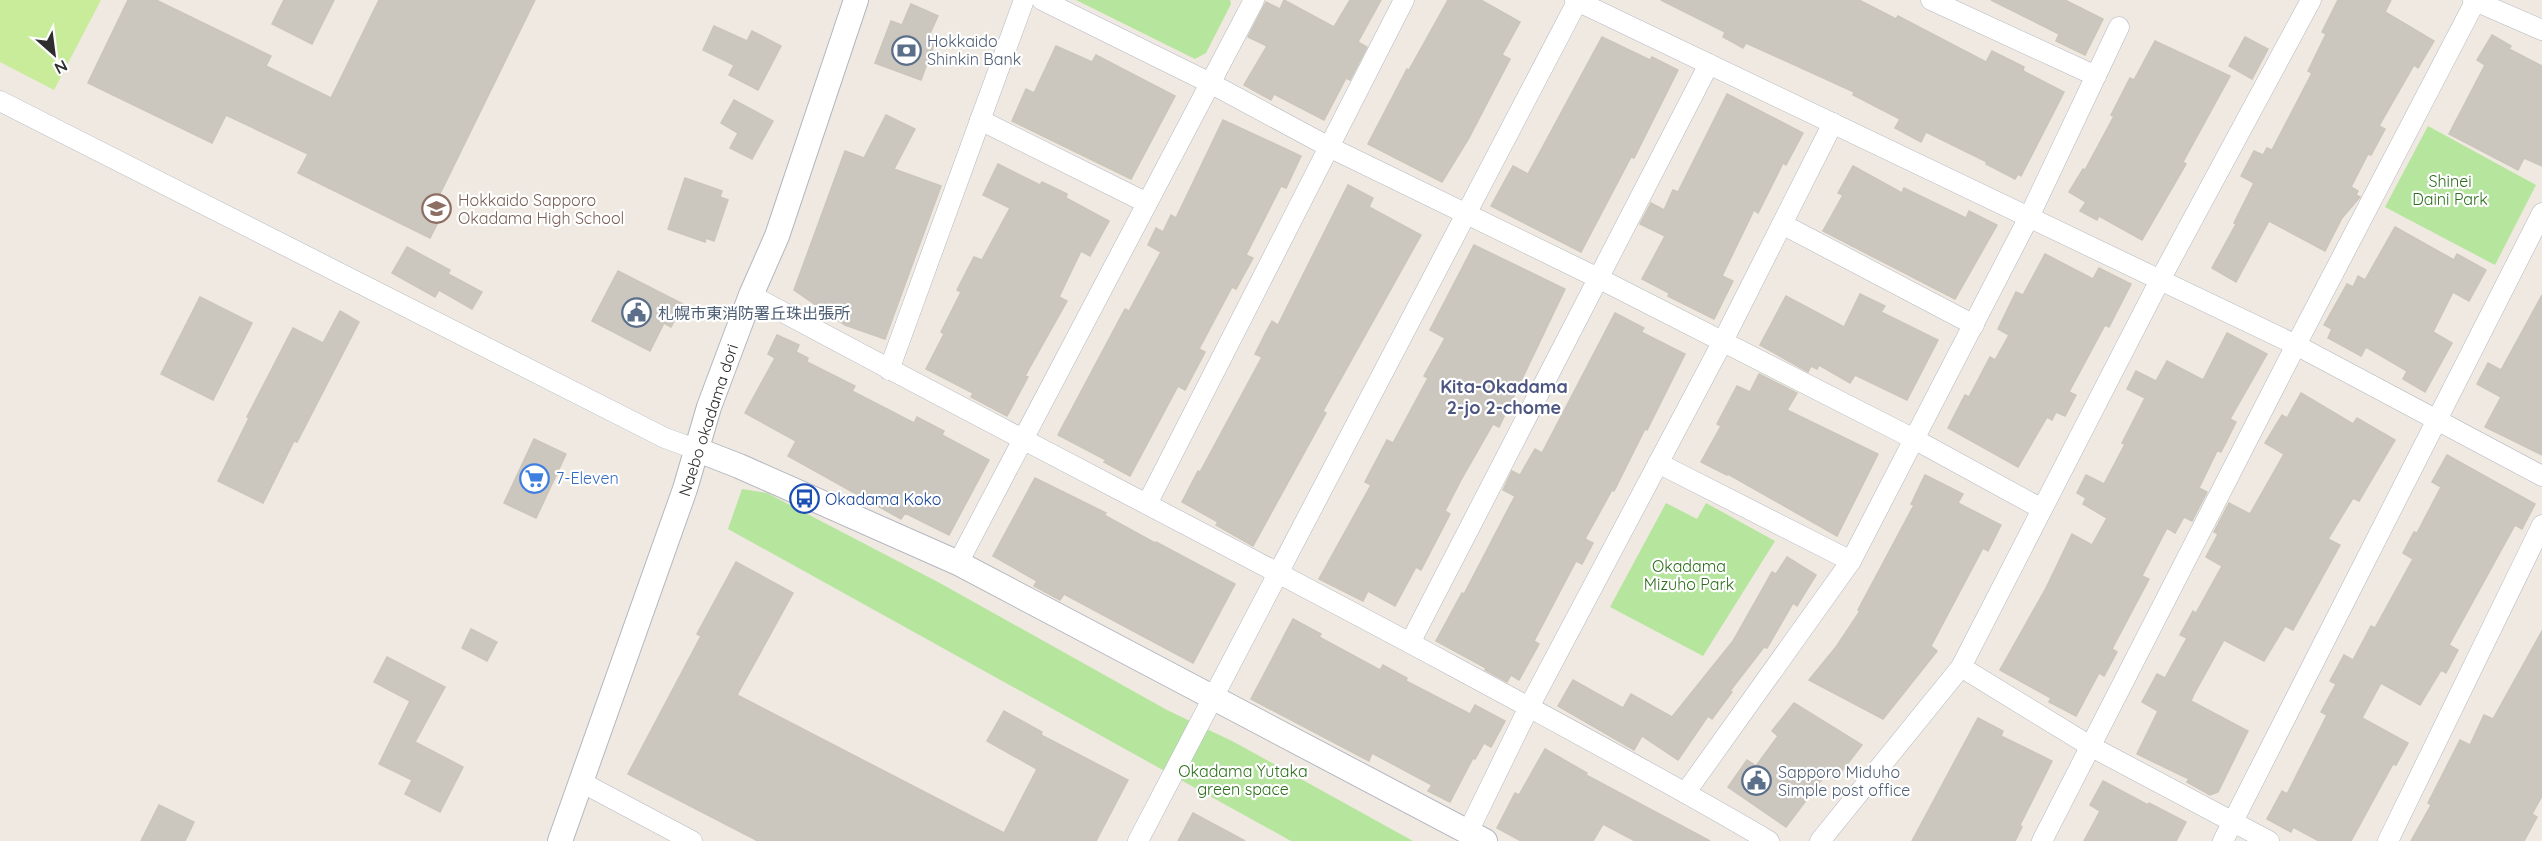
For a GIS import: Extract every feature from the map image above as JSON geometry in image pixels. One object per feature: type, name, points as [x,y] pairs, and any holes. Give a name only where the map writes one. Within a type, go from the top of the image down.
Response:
[{"type":"street","name":"Naebo okadama dori","points":[[560,841],[698,450],[709,407],[751,294],[777,236],[856,0]]},
{"type":"street","points":[[889,370],[1024,0]]},
{"type":"street","points":[[1042,0],[1210,83],[1329,147],[1723,341],[2042,509]]},
{"type":"street","points":[[958,563],[1254,0]]},
{"type":"street","points":[[1147,504],[1404,0]]},
{"type":"street","points":[[1138,841],[1577,0],[2296,345],[2542,476]]},
{"type":"street","points":[[1931,0],[2096,76]]},
{"type":"street","points":[[1820,841],[1962,667],[2160,280],[2311,0]]},
{"type":"street","points":[[2042,841],[2475,0],[2542,30]]},
{"type":"street","points":[[1686,792],[1851,561],[2030,217],[2119,27]]},
{"type":"street","points":[[1410,643],[1709,64]]},
{"type":"street","points":[[0,101],[665,438],[739,466],[958,563],[1476,836],[1529,707],[1723,341],[1833,123]]},
{"type":"street","points":[[980,120],[1147,203]]},
{"type":"street","points":[[2223,841],[2542,213]]},
{"type":"street","points":[[1782,224],[1974,325]]},
{"type":"street","points":[[751,294],[889,370],[1279,572],[1686,792],[1769,841]]},
{"type":"street","points":[[1658,463],[1851,561]]},
{"type":"street","points":[[2388,841],[2542,525]]},
{"type":"street","points":[[1962,667],[2090,746],[2269,841]]},
{"type":"street","points":[[581,782],[692,841]]},
{"type":"green space","points":[[0,0],[101,0],[54,90],[0,62]]},
{"type":"green space","points":[[1076,0],[1230,0],[1231,4],[1206,53],[1195,59]]},
{"type":"green space","name":"Shinei Daini Park","points":[[2428,126],[2536,185],[2495,265],[2385,207]]},
{"type":"green space","name":"Okadama Yutaka green space","points":[[742,489],[767,493],[938,582],[1167,710],[1234,742],[1413,841],[1291,841],[728,529]]},
{"type":"green space","name":"Okadama Mizuho Park","points":[[1666,503],[1697,519],[1706,503],[1775,541],[1703,656],[1610,607]]},
{"type":"building","points":[[128,0],[156,0],[271,56],[266,66],[331,98],[379,0],[535,0],[436,202],[446,207],[430,238],[298,173],[308,154],[226,115],[212,143],[88,83]]},
{"type":"building","points":[[284,0],[334,0],[312,44],[272,24]]},
{"type":"building","points":[[1284,0],[1334,27],[1350,0],[1381,0],[1358,42],[1367,47],[1350,80],[1346,78],[1324,120],[1274,94],[1271,100],[1244,85],[1267,46],[1248,37],[1266,2],[1280,9]]},
{"type":"building","points":[[1448,0],[1481,0],[1520,22],[1502,55],[1510,59],[1469,138],[1442,182],[1368,144],[1407,69],[1409,70]]},
{"type":"building","points":[[1661,0],[1859,0],[1896,19],[1898,16],[1986,62],[1992,51],[2024,67],[2023,71],[2064,92],[2021,176],[2018,174],[2015,179],[1986,164],[1987,162],[1926,132],[1921,142],[1895,128],[1900,119],[1853,95],[1854,92],[1746,43],[1743,48],[1723,37],[1725,32]]},
{"type":"building","points":[[1991,0],[2065,0],[2103,19],[2085,55],[2056,41],[2059,34]]},
{"type":"building","points":[[2338,0],[2391,0],[2385,12],[2434,41],[2418,68],[2414,65],[2379,126],[2385,129],[2371,155],[2368,154],[2351,187],[2358,191],[2356,195],[2360,197],[2342,218],[2325,251],[2269,221],[2236,282],[2212,268],[2236,224],[2234,223],[2254,183],[2241,176],[2254,151],[2263,155],[2267,148],[2272,150],[2312,73],[2308,71],[2326,34],[2322,32]]},
{"type":"building","points":[[911,4],[938,16],[927,40],[935,42],[921,80],[875,63],[891,21],[902,25]]},
{"type":"building","points":[[714,26],[747,41],[752,31],[781,46],[758,90],[729,75],[734,65],[703,50]]},
{"type":"building","points":[[2492,35],[2511,46],[2509,49],[2542,66],[2542,166],[2524,158],[2518,170],[2449,134],[2485,65],[2477,60]]},
{"type":"building","points":[[1602,37],[1650,60],[1652,57],[1678,70],[1634,158],[1631,157],[1581,252],[1491,206],[1513,166],[1528,174]]},
{"type":"building","points":[[2245,37],[2268,49],[2252,79],[2229,66]]},
{"type":"building","points":[[2155,41],[2230,76],[2183,162],[2186,164],[2142,240],[2099,216],[2097,220],[2080,211],[2086,202],[2069,192],[2083,169],[2085,170],[2114,116],[2111,115],[2130,78],[2134,80]]},
{"type":"building","points":[[1056,46],[1092,62],[1096,55],[1175,96],[1131,179],[1012,121],[1026,89],[1034,93]]},
{"type":"building","points":[[1727,94],[1803,133],[1786,165],[1783,163],[1758,213],[1754,210],[1722,276],[1733,281],[1714,319],[1668,296],[1669,293],[1642,279],[1665,236],[1640,224],[1651,203],[1664,210],[1673,190],[1678,192]]},
{"type":"building","points":[[734,100],[773,121],[752,159],[730,148],[738,133],[721,123]]},
{"type":"building","points":[[886,115],[915,129],[894,169],[941,186],[885,339],[845,325],[794,290],[845,151],[864,158]]},
{"type":"building","points":[[1223,120],[1301,156],[1286,188],[1281,186],[1246,255],[1253,258],[1236,289],[1232,287],[1199,349],[1205,352],[1185,390],[1178,386],[1130,476],[1104,462],[1106,460],[1058,435],[1125,309],[1129,311],[1161,252],[1148,245],[1156,228],[1163,232],[1171,215],[1176,218]]},
{"type":"building","points":[[998,164],[1040,185],[1042,182],[1067,194],[1066,198],[1109,221],[1090,256],[1081,251],[1059,297],[1067,301],[1025,376],[1028,377],[1007,416],[971,397],[973,393],[926,369],[944,334],[941,332],[961,292],[957,290],[974,257],[982,260],[1010,208],[983,195]]},
{"type":"building","points":[[1853,166],[1902,193],[1904,188],[1966,218],[1969,211],[1997,225],[1955,299],[1823,231],[1843,195],[1838,193]]},
{"type":"building","points":[[685,178],[722,191],[720,197],[728,200],[714,241],[706,238],[705,242],[668,229]]},
{"type":"building","points":[[1348,185],[1373,198],[1369,207],[1421,235],[1323,411],[1326,413],[1253,546],[1216,525],[1218,522],[1182,502],[1262,357],[1255,354],[1265,334],[1272,321],[1278,325]]},
{"type":"building","points":[[2395,227],[2454,260],[2457,254],[2486,270],[2469,301],[2453,292],[2433,332],[2452,343],[2425,392],[2403,379],[2407,371],[2366,347],[2361,356],[2328,338],[2332,329],[2324,325],[2347,284],[2353,287],[2358,276],[2365,280]]},
{"type":"building","points":[[1474,245],[1565,289],[1499,427],[1493,424],[1445,511],[1450,514],[1421,570],[1416,567],[1395,606],[1368,591],[1363,601],[1319,579],[1371,485],[1365,482],[1387,440],[1393,443],[1428,378],[1424,376],[1445,338],[1430,330]]},
{"type":"building","points":[[407,247],[450,270],[448,274],[482,292],[472,309],[439,290],[435,297],[392,273]]},
{"type":"building","points":[[2045,254],[2093,279],[2099,268],[2131,284],[2109,327],[2105,325],[2069,392],[2076,395],[2065,416],[2056,412],[2052,420],[2047,417],[2018,467],[1948,428],[1965,395],[1969,397],[1990,357],[1995,360],[2009,335],[1998,329],[2016,292],[2023,295]]},
{"type":"building","name":"札幌市東消防署丘珠出張所","points":[[618,271],[683,304],[671,327],[664,323],[650,351],[592,321]]},
{"type":"building","points":[[1860,294],[1885,306],[1881,312],[1938,340],[1907,400],[1855,375],[1850,383],[1819,365],[1817,369],[1811,366],[1808,372],[1760,345],[1786,296],[1844,327]]},
{"type":"building","points":[[2542,295],[2542,455],[2485,427],[2501,397],[2477,384],[2488,363],[2501,370]]},
{"type":"building","points":[[200,297],[252,323],[213,400],[161,374]]},
{"type":"building","points":[[340,311],[359,322],[263,503],[218,481],[249,418],[247,417],[293,328],[323,343]]},
{"type":"building","points":[[1615,313],[1644,328],[1641,332],[1685,354],[1647,430],[1645,429],[1614,491],[1612,490],[1585,539],[1593,543],[1582,564],[1576,561],[1534,641],[1539,644],[1519,680],[1511,675],[1507,682],[1436,641],[1462,593],[1464,594],[1515,496],[1503,490],[1512,471],[1520,475],[1535,449],[1542,453]]},
{"type":"building","points":[[2227,333],[2267,354],[2230,419],[2236,422],[2221,452],[2217,451],[2199,488],[2207,492],[2192,521],[2184,517],[2175,533],[2167,528],[2142,576],[2149,579],[2112,649],[2117,652],[2104,676],[2099,673],[2076,716],[2049,702],[2051,698],[2000,670],[2046,588],[2072,534],[2092,545],[2107,518],[2083,504],[2086,498],[2077,493],[2086,475],[2104,484],[2125,444],[2122,443],[2145,398],[2127,389],[2136,371],[2156,381],[2167,361],[2203,380]]},
{"type":"building","points":[[777,335],[799,345],[796,352],[808,358],[807,362],[855,386],[852,391],[914,423],[917,417],[944,431],[942,435],[989,460],[949,535],[905,513],[901,519],[788,456],[796,441],[745,413],[775,358],[768,354]]},
{"type":"building","points":[[1759,374],[1797,393],[1787,410],[1878,454],[1837,536],[1728,474],[1701,462],[1721,426],[1717,424],[1737,386],[1750,392]]},
{"type":"building","points":[[2301,393],[2353,424],[2357,418],[2395,440],[2359,501],[2353,498],[2328,539],[2340,545],[2293,630],[2285,626],[2264,661],[2224,640],[2194,694],[2191,701],[2248,731],[2218,792],[2210,795],[2187,782],[2189,779],[2137,754],[2158,711],[2142,702],[2157,674],[2165,678],[2187,638],[2180,635],[2193,611],[2196,613],[2222,566],[2206,557],[2218,534],[2214,532],[2229,503],[2250,514],[2284,454],[2265,443],[2282,415],[2287,418]]},
{"type":"building","name":"7-Eleven","points":[[534,439],[566,454],[536,518],[504,503]]},
{"type":"building","points":[[2447,455],[2535,504],[2522,529],[2515,525],[2449,645],[2458,650],[2446,673],[2441,670],[2420,705],[2381,683],[2362,718],[2408,743],[2396,765],[2393,764],[2351,841],[2319,841],[2293,827],[2291,832],[2267,819],[2282,791],[2287,794],[2327,715],[2321,712],[2336,684],[2330,681],[2344,655],[2353,660],[2371,626],[2375,628],[2413,559],[2403,553],[2414,532],[2417,533],[2441,487],[2432,482]]},
{"type":"building","points":[[1925,475],[1963,494],[1958,503],[2001,525],[1988,551],[1983,548],[1931,646],[1937,651],[1883,719],[1809,680],[1836,647],[1860,611],[1858,610],[1914,505],[1911,504]]},
{"type":"building","points":[[1035,478],[1106,513],[1104,515],[1235,584],[1193,663],[1064,594],[1060,600],[1034,586],[1037,581],[993,556]]},
{"type":"building","points":[[1787,557],[1816,575],[1797,606],[1793,603],[1767,648],[1764,647],[1730,691],[1732,692],[1712,719],[1708,716],[1678,760],[1642,736],[1634,750],[1558,706],[1573,680],[1623,708],[1631,694],[1672,717],[1733,641],[1772,572],[1776,574]]},
{"type":"building","points":[[736,562],[793,593],[737,695],[1004,833],[1037,769],[987,741],[1004,711],[1042,732],[1041,735],[1128,780],[1096,841],[758,841],[628,774],[701,636],[697,634]]},
{"type":"building","points":[[1293,619],[1321,634],[1319,637],[1380,670],[1383,665],[1407,678],[1406,681],[1470,714],[1475,705],[1505,721],[1491,747],[1484,743],[1475,759],[1473,758],[1450,802],[1428,791],[1432,785],[1372,753],[1369,761],[1251,699]]},
{"type":"building","points":[[471,629],[497,642],[487,661],[462,648]]},
{"type":"building","points":[[2542,631],[2542,796],[2532,814],[2537,817],[2524,841],[2411,841],[2431,805],[2428,803],[2460,740],[2470,745],[2484,715],[2493,719]]},
{"type":"building","points":[[387,657],[445,687],[415,742],[463,767],[440,812],[405,794],[412,780],[379,764],[410,701],[374,682]]},
{"type":"building","points":[[1794,703],[1862,745],[1835,780],[1826,774],[1786,827],[1728,787],[1747,760],[1756,766],[1778,736],[1772,731]]},
{"type":"building","points":[[1978,718],[2003,731],[2001,736],[2052,761],[2020,825],[2022,827],[2015,841],[1912,841]]},
{"type":"building","points":[[1545,749],[1587,773],[1586,775],[1710,841],[1635,841],[1603,824],[1593,841],[1521,841],[1497,828],[1515,793],[1519,795]]},
{"type":"building","points":[[2103,781],[2186,822],[2176,841],[2084,841],[2100,811],[2090,805]]},
{"type":"building","points":[[159,805],[194,822],[185,841],[141,841]]},
{"type":"building","points":[[1193,813],[1245,841],[1178,841]]},
{"type":"place","name":"Hokkaido Shinkin Bank","points":[[906,50]]},
{"type":"place","name":"Hokkaido Sapporo Okadama High School","points":[[437,209]]},
{"type":"place","name":"札幌市東消防署丘珠出張所","points":[[637,313]]},
{"type":"place","name":"7-Eleven","points":[[535,478]]},
{"type":"place","name":"Okadama Koko","points":[[804,499]]},
{"type":"place","name":"Sapporo Miduho Simple post office","points":[[1757,781]]},
{"type":"district","name":"Kita-Okadama 2-jo 2-chome","points":[[1504,396]]}]
